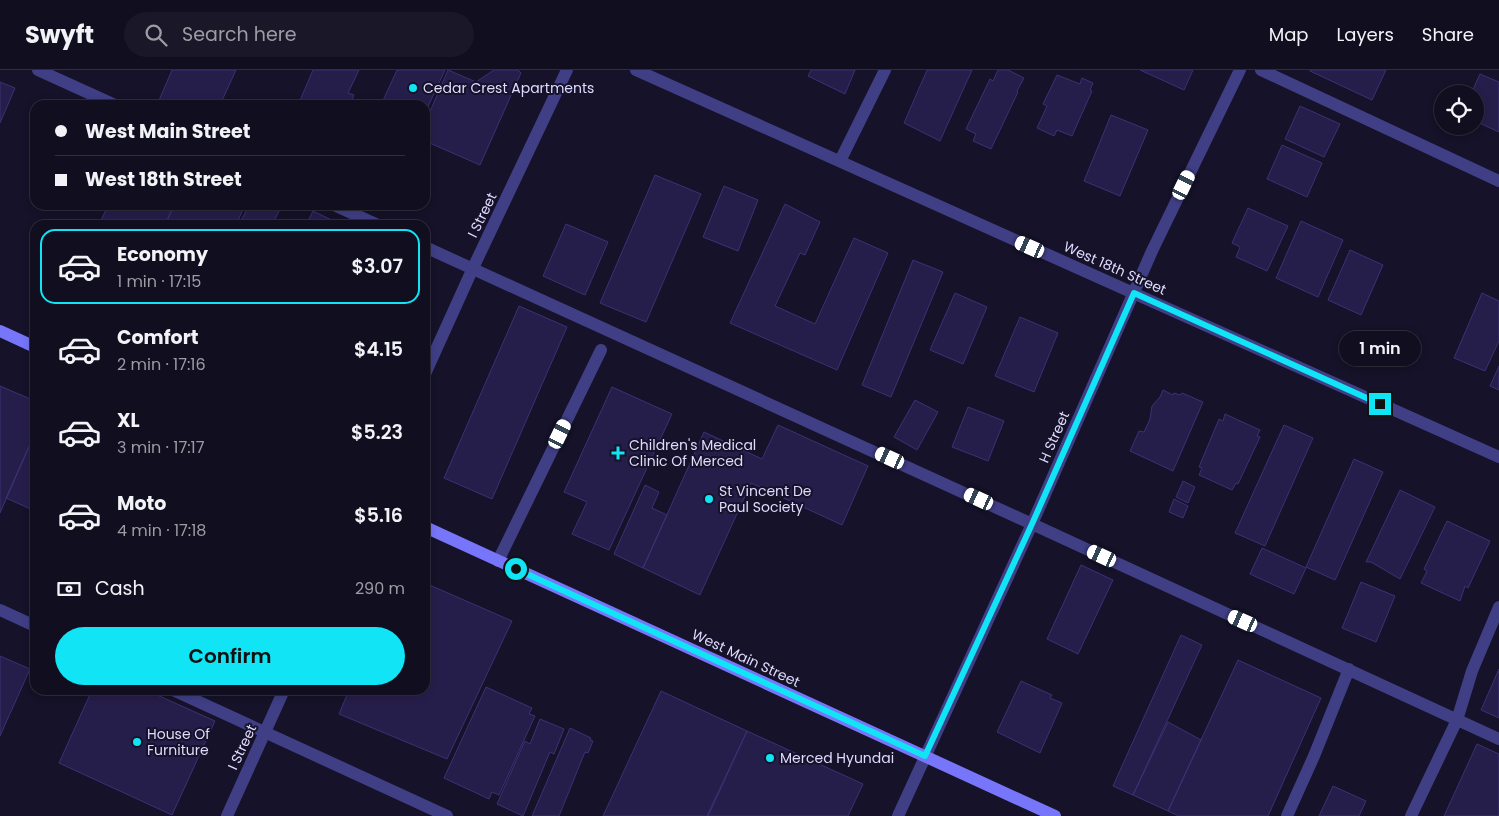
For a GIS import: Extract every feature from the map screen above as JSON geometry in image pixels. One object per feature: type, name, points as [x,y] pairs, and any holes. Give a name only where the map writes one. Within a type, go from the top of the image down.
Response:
[{"type":"street","points":[[38,70],[65,76],[106,100]]},
{"type":"street","name":"I Street","points":[[430,363],[472,268],[568,70]]},
{"type":"street","name":"West 18th Street","points":[[636,70],[1499,457]]},
{"type":"street","points":[[840,162],[885,70]]},
{"type":"street","name":"H Street","points":[[898,816],[1032,524],[1152,251],[1240,70]]},
{"type":"street","points":[[1260,70],[1499,181]]},
{"type":"street","points":[[345,210],[367,220]]},
{"type":"street","points":[[430,249],[1499,739]]},
{"type":"street","points":[[0,331],[30,345]]},
{"type":"street","points":[[498,561],[601,350]]},
{"type":"street","name":"West Main Street","points":[[430,529],[1055,816]]},
{"type":"street","points":[[1411,816],[1457,720],[1472,671],[1499,608]]},
{"type":"street","points":[[0,610],[30,624]]},
{"type":"street","points":[[1287,816],[1314,756],[1349,669]]},
{"type":"street","points":[[184,695],[447,816]]},
{"type":"street","name":"I Street","points":[[227,816],[282,695]]},
{"type":"building","points":[[172,70],[236,70],[222,100],[159,100]]},
{"type":"building","points":[[313,70],[359,70],[348,93],[354,95],[352,100],[300,100]]},
{"type":"building","name":"Cedar Crest Apartments","points":[[397,70],[445,70],[430,102],[430,100],[383,100]]},
{"type":"building","points":[[448,70],[476,82],[494,70],[518,70],[521,73],[480,165],[430,143],[430,111]]},
{"type":"building","points":[[811,70],[855,70],[845,94],[808,76]]},
{"type":"building","points":[[927,70],[972,70],[940,141],[904,123]]},
{"type":"building","points":[[998,70],[1008,70],[1024,78],[991,149],[973,141],[976,134],[966,129],[990,79],[993,81]]},
{"type":"building","points":[[1140,70],[1193,70],[1184,90]]},
{"type":"building","points":[[1310,70],[1386,70],[1372,100]]},
{"type":"building","points":[[1480,74],[1499,82],[1499,132],[1484,125],[1484,85],[1475,85]]},
{"type":"building","points":[[1057,75],[1080,84],[1082,78],[1093,83],[1090,90],[1092,91],[1072,136],[1057,130],[1054,136],[1037,128],[1047,106],[1043,104]]},
{"type":"building","points":[[0,82],[15,88],[0,123]]},
{"type":"building","points":[[1300,106],[1340,124],[1324,157],[1285,139]]},
{"type":"building","points":[[1111,115],[1148,130],[1120,196],[1084,181]]},
{"type":"building","points":[[1282,145],[1322,163],[1307,197],[1267,179]]},
{"type":"building","points":[[655,175],[701,194],[646,322],[600,303]]},
{"type":"building","points":[[724,186],[758,200],[738,251],[703,237]]},
{"type":"building","points":[[785,204],[820,222],[805,255],[800,253],[775,306],[815,324],[854,238],[888,253],[837,370],[730,323]]},
{"type":"building","points":[[1248,208],[1288,226],[1267,271],[1236,257],[1240,247],[1232,243]]},
{"type":"building","points":[[106,210],[172,210],[167,220],[101,220]]},
{"type":"building","points":[[172,210],[243,210],[238,220],[167,220]]},
{"type":"building","points":[[246,210],[280,210],[274,220],[242,220]]},
{"type":"building","points":[[313,211],[332,220],[308,220]]},
{"type":"building","points":[[1301,221],[1343,240],[1318,297],[1276,278]]},
{"type":"building","points":[[566,224],[608,242],[585,295],[543,276]]},
{"type":"building","points":[[1350,250],[1383,265],[1361,315],[1328,300]]},
{"type":"building","points":[[913,260],[943,272],[891,397],[862,385]]},
{"type":"building","points":[[955,293],[987,307],[963,364],[930,350]]},
{"type":"building","points":[[1482,293],[1499,301],[1499,341],[1485,371],[1454,358]]},
{"type":"building","points":[[519,306],[567,327],[492,499],[444,478]]},
{"type":"building","points":[[1020,317],[1058,333],[1034,392],[995,376]]},
{"type":"building","points":[[1499,366],[1499,390],[1490,386]]},
{"type":"building","points":[[0,386],[30,399],[30,444],[0,513]]},
{"type":"building","name":"Children's Medical Clinic Of Merced","points":[[612,387],[672,414],[609,550],[572,534],[587,502],[564,492]]},
{"type":"building","points":[[1163,390],[1173,395],[1174,393],[1180,395],[1182,393],[1203,402],[1173,471],[1130,451],[1139,431],[1144,432],[1150,419],[1152,406]]},
{"type":"building","points":[[915,400],[938,412],[917,450],[894,437]]},
{"type":"building","points":[[968,407],[1004,421],[988,461],[952,447]]},
{"type":"building","points":[[1225,414],[1260,430],[1257,436],[1260,437],[1238,484],[1236,483],[1232,490],[1199,475],[1202,468],[1199,467],[1219,419],[1223,421]]},
{"type":"building","name":"St Vincent De Paul Society","points":[[778,425],[868,466],[842,525],[751,483],[700,595],[643,568],[704,432],[762,459]]},
{"type":"building","points":[[1284,425],[1313,438],[1265,546],[1235,533]]},
{"type":"building","points":[[30,444],[30,509],[6,498]]},
{"type":"building","points":[[1354,459],[1383,472],[1335,580],[1306,567]]},
{"type":"building","points":[[1183,481],[1195,487],[1188,503],[1176,497]]},
{"type":"building","points":[[645,485],[659,492],[652,508],[667,515],[643,568],[614,554]]},
{"type":"building","points":[[1400,490],[1435,507],[1400,579],[1371,562],[1366,562]]},
{"type":"building","points":[[1174,499],[1188,506],[1183,518],[1169,512]]},
{"type":"building","points":[[1447,521],[1490,541],[1468,588],[1465,586],[1460,601],[1421,583],[1427,571],[1424,569]]},
{"type":"building","points":[[1262,548],[1306,568],[1294,594],[1250,574]]},
{"type":"building","points":[[1081,565],[1113,580],[1078,654],[1047,639]]},
{"type":"building","points":[[1361,582],[1395,596],[1376,642],[1342,628]]},
{"type":"building","points":[[430,585],[512,621],[447,759],[339,714],[347,695],[430,695]]},
{"type":"building","points":[[1181,635],[1202,645],[1133,795],[1113,786]]},
{"type":"building","points":[[0,656],[30,669],[0,736]]},
{"type":"building","points":[[1238,660],[1321,698],[1268,816],[1179,816],[1168,811]]},
{"type":"building","points":[[1499,669],[1499,718],[1481,710]]},
{"type":"building","points":[[1021,681],[1052,695],[1050,698],[1062,703],[1040,753],[997,732]]},
{"type":"building","points":[[486,687],[532,708],[529,714],[535,716],[499,795],[492,792],[489,799],[444,778]]},
{"type":"building","points":[[661,691],[747,731],[707,816],[603,816]]},
{"type":"building","name":"House Of Furniture","points":[[90,695],[157,695],[215,721],[172,815],[59,763]]},
{"type":"building","points":[[540,719],[564,729],[554,754],[550,752],[523,816],[497,804],[525,741],[530,744]]},
{"type":"building","points":[[1168,722],[1201,740],[1168,811],[1133,795]]},
{"type":"building","points":[[570,728],[591,738],[590,740],[593,741],[588,753],[585,752],[559,816],[532,816]]},
{"type":"building","name":"Merced Hyundai","points":[[747,731],[863,784],[848,816],[708,816]]},
{"type":"building","points":[[1477,744],[1499,754],[1499,816],[1444,816]]},
{"type":"building","points":[[1333,786],[1366,801],[1359,816],[1319,816]]},
{"type":"place","name":"Cedar Crest Apartments","points":[[413,88]]},
{"type":"place","name":"Children's Medical Clinic Of Merced","points":[[618,453]]},
{"type":"place","name":"St Vincent De Paul Society","points":[[709,499]]},
{"type":"place","name":"House Of Furniture","points":[[137,742]]},
{"type":"place","name":"Merced Hyundai","points":[[770,758]]},
{"type":"route","points":[[516,569],[925,756],[1032,524],[1134,293],[1380,404]]}]
